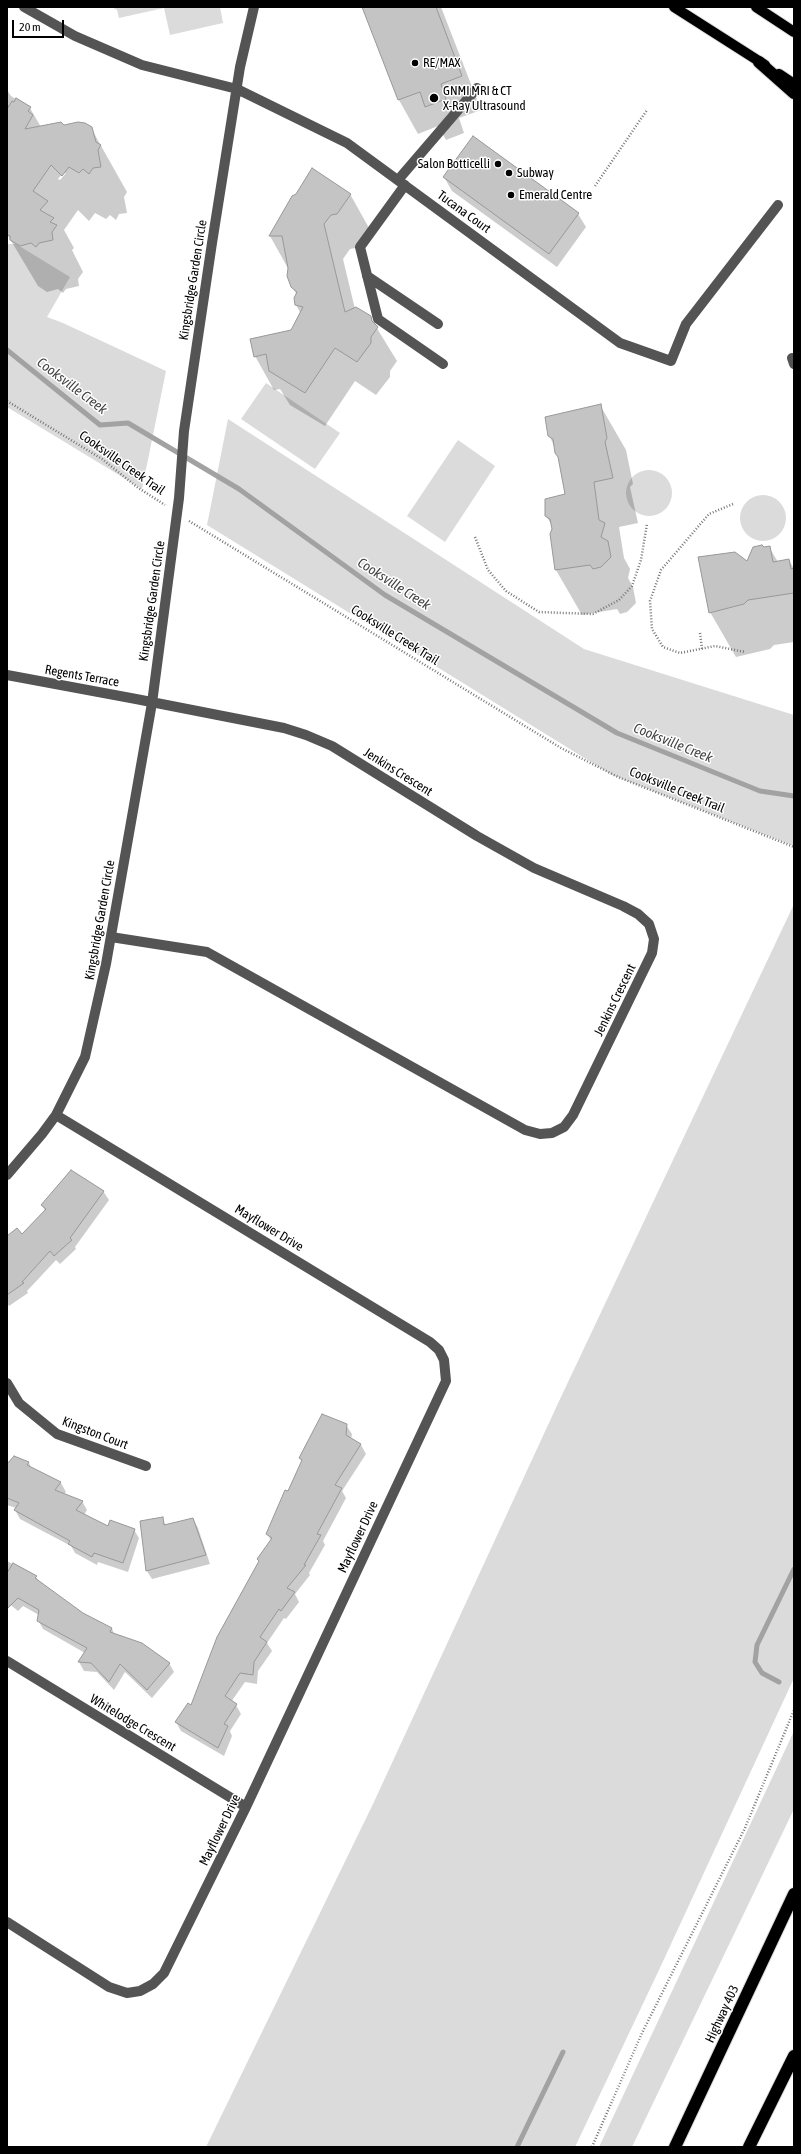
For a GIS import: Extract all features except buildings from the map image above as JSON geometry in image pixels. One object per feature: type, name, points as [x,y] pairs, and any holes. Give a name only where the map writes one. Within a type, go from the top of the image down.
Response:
[{"type":"highway","points":[[760,62],[794,93]]},
{"type":"highway","name":"Highway 403","points":[[675,2147],[794,1894]]},
{"type":"highway","points":[[749,2147],[794,2056]]},
{"type":"main road","points":[[674,7],[794,84]]},
{"type":"main road","points":[[756,7],[794,32]]},
{"type":"street","name":"Tucana Court","points":[[24,7],[74,36],[142,65],[237,89],[347,143],[620,342],[671,361],[686,324],[778,205]]},
{"type":"street","name":"Kingsbridge Garden Circle","points":[[7,1175],[56,1115],[85,1057],[111,937],[152,703],[179,498],[184,431],[212,243],[240,67],[254,7]]},
{"type":"street","points":[[443,364],[378,319],[360,247],[401,183],[477,88]]},
{"type":"street","points":[[367,276],[438,324]]},
{"type":"street","name":"Regents Terrace","points":[[7,675],[152,703]]},
{"type":"street","name":"Jenkins Crescent","points":[[111,937],[207,952],[525,1130],[540,1134],[552,1133],[564,1127],[573,1115],[652,954],[654,939],[649,924],[638,914],[623,906],[534,868],[477,836],[332,746],[284,728],[152,703]]},
{"type":"street","name":"Mayflower Drive","points":[[7,1922],[109,1987],[127,1993],[140,1991],[153,1984],[164,1973],[246,1807],[446,1381],[444,1360],[439,1350],[430,1342],[56,1115]]},
{"type":"street","name":"Kingston Court","points":[[7,1383],[19,1403],[57,1434],[146,1466]]},
{"type":"street","name":"Whitelodge Crescent","points":[[7,1661],[246,1807]]},
{"type":"path","points":[[595,186],[647,110]]},
{"type":"path","name":"Cooksville Creek Trail","points":[[7,401],[102,459],[137,487],[177,514],[298,586],[561,748],[618,777],[794,847]]},
{"type":"path","points":[[733,504],[709,514],[661,570],[650,601],[652,629],[663,647],[680,653],[715,646],[745,652]]},
{"type":"path","points":[[475,537],[488,570],[506,591],[539,612],[593,614],[619,600],[632,586],[641,560],[647,524]]},
{"type":"path","points":[[700,633],[702,649]]},
{"type":"path","points":[[592,2147],[642,2033],[745,1828],[794,1710]]},
{"type":"shaded area","points":[[112,7],[220,7],[223,23],[170,35],[164,8],[119,18],[117,10]]},
{"type":"shaded area","points":[[7,244],[16,244],[70,277],[47,317],[166,371],[142,489],[7,407]]},
{"type":"shaded area","points":[[266,383],[340,433],[315,469],[241,419]]},
{"type":"shaded area","points":[[228,419],[584,649],[794,715],[794,846],[612,775],[207,525]]},
{"type":"shaded area","points":[[458,440],[495,466],[445,542],[407,516]]},
{"type":"shaded area","points":[[645,470],[653,470],[662,474],[668,480],[672,493],[668,506],[662,512],[653,516],[645,516],[636,512],[630,506],[626,497],[626,489],[630,480],[636,474]]},
{"type":"shaded area","points":[[759,495],[767,495],[776,499],[782,505],[786,518],[782,531],[776,537],[767,541],[759,541],[750,537],[744,531],[740,522],[740,514],[744,505],[750,499]]},
{"type":"shaded area","points":[[794,904],[794,1678],[659,1970],[575,2147],[206,2147],[373,1804],[560,1399]]},
{"type":"shaded area","points":[[794,1731],[794,1809],[632,2147],[599,2147]]},
{"type":"waterway","name":"Cooksville Creek","points":[[7,350],[100,425],[128,423],[239,489],[385,595],[617,733],[760,791],[794,796]]},
{"type":"waterway","points":[[779,1682],[762,1673],[755,1662],[757,1645],[794,1569]]},
{"type":"waterway","points":[[517,2147],[563,2052]]},
{"type":"place","name":"RE/MAX","points":[[415,63]]},
{"type":"place","name":"GNMI MRI & CT X-Ray Ultrasound","points":[[434,98]]},
{"type":"place","name":"Salon Botticelli","points":[[498,164]]},
{"type":"place","name":"Subway","points":[[509,173]]},
{"type":"place","name":"Emerald Centre","points":[[511,195]]}]
